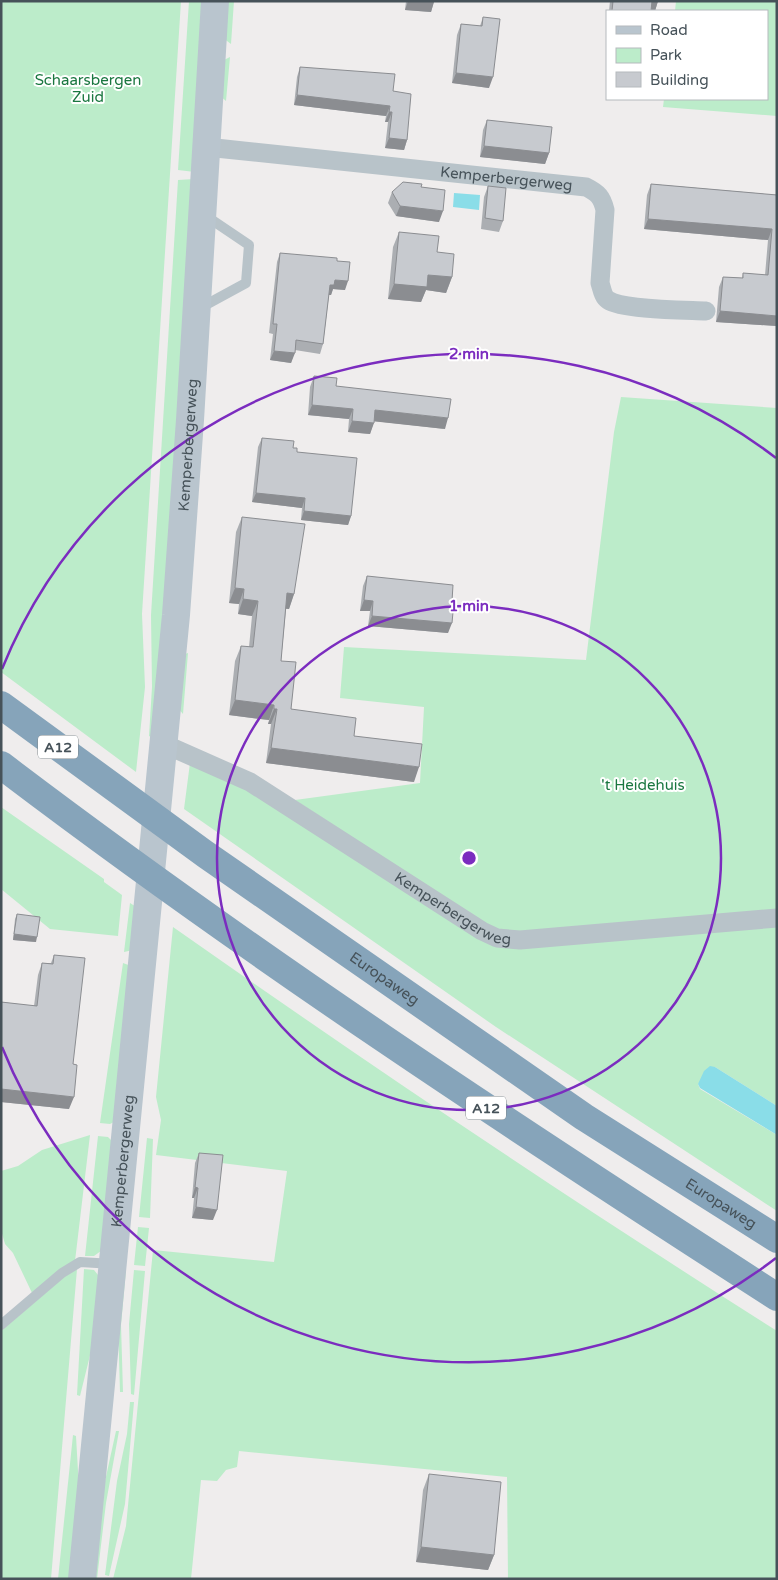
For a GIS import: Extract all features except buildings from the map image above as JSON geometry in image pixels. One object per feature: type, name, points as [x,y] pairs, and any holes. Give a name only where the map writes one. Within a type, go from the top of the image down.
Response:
[{"type":"highway","name":"Europaweg","points":[[1,705],[206,854],[584,1117],[777,1239]]},
{"type":"highway","name":"A12","points":[[1,765],[199,912],[519,1130],[777,1297]]},
{"type":"main road","name":"Kemperbergerweg","points":[[82,1579],[164,744],[182,537],[215,1]]},
{"type":"street","name":"Kemperbergerweg","points":[[206,147],[586,187],[597,192],[602,199],[605,210],[600,283],[608,300],[623,305],[706,311]]},
{"type":"street","name":"Kemperbergerweg","points":[[164,744],[250,782],[482,932],[497,938],[520,940],[777,918]]},
{"type":"lane","points":[[197,310],[246,283],[249,245],[202,214]]},
{"type":"lane","points":[[1,1326],[62,1273],[80,1262],[113,1264]]},
{"type":"green space","name":"Schaarsbergen Zuid","points":[[1,1],[181,1],[142,614],[145,687],[136,772],[1,672]]},
{"type":"green space","points":[[189,1],[206,1],[195,172],[178,170]]},
{"type":"green space","points":[[226,1],[234,1],[231,44],[223,38]]},
{"type":"green space","points":[[676,1],[777,1],[777,116],[663,107],[664,100],[768,100],[768,10],[675,10]]},
{"type":"green space","points":[[230,57],[226,101],[219,95],[222,61]]},
{"type":"green space","points":[[194,179],[174,505],[151,737],[149,736],[152,687],[151,615],[178,180]]},
{"type":"green space","name":"'t Heidehuis","points":[[621,397],[777,408],[777,912],[497,933],[295,800],[420,783],[424,707],[340,698],[344,647],[586,660],[614,432]]},
{"type":"green space","points":[[188,653],[183,714],[178,708],[185,654]]},
{"type":"green space","points":[[190,763],[245,789],[479,935],[777,924],[777,1106],[715,1067],[698,1084],[700,1089],[777,1135],[777,1211],[496,1027],[184,809]]},
{"type":"green space","points":[[1,807],[104,879],[104,882],[122,895],[118,936],[50,929],[1,889]]},
{"type":"green space","points":[[130,903],[138,908],[133,950],[124,952]]},
{"type":"green space","points":[[173,927],[472,1132],[624,1233],[777,1331],[777,1579],[508,1579],[507,1477],[239,1451],[237,1467],[226,1470],[217,1481],[201,1480],[191,1579],[113,1579],[126,1526],[153,1250],[274,1262],[287,1171],[156,1155],[161,1120],[156,1097]]},
{"type":"green space","points":[[123,963],[131,966],[118,1120],[110,1124],[100,1123]]},
{"type":"green space","points":[[90,1135],[75,1261],[33,1295],[13,1253],[5,1244],[1,1230],[1,1171],[18,1166],[42,1150]]},
{"type":"green space","points":[[98,1136],[108,1137],[115,1144],[105,1248],[94,1256],[85,1256]]},
{"type":"green space","points":[[147,1138],[153,1139],[150,1218],[139,1217]]},
{"type":"green space","points":[[138,1227],[149,1228],[145,1266],[134,1265]]},
{"type":"green space","points":[[77,1269],[51,1579],[1,1579],[1,1331],[64,1277]]},
{"type":"green space","points":[[84,1269],[94,1270],[102,1280],[98,1323],[80,1396],[77,1395]]},
{"type":"green space","points":[[123,1270],[126,1270],[121,1325],[123,1392],[120,1392],[118,1323]]},
{"type":"green space","points":[[134,1270],[145,1271],[134,1395],[131,1394],[129,1324]]},
{"type":"green space","points":[[130,1402],[134,1402],[125,1504],[109,1576],[105,1575],[117,1481],[127,1434]]},
{"type":"green space","points":[[116,1431],[119,1431],[106,1503],[97,1579],[93,1579],[100,1504]]},
{"type":"green space","points":[[73,1435],[76,1436],[80,1506],[73,1579],[58,1579]]},
{"type":"water","points":[[454,193],[480,195],[479,210],[453,207]]},
{"type":"water","points":[[710,1066],[715,1067],[777,1106],[777,1135],[700,1088],[698,1084],[704,1071]]}]
